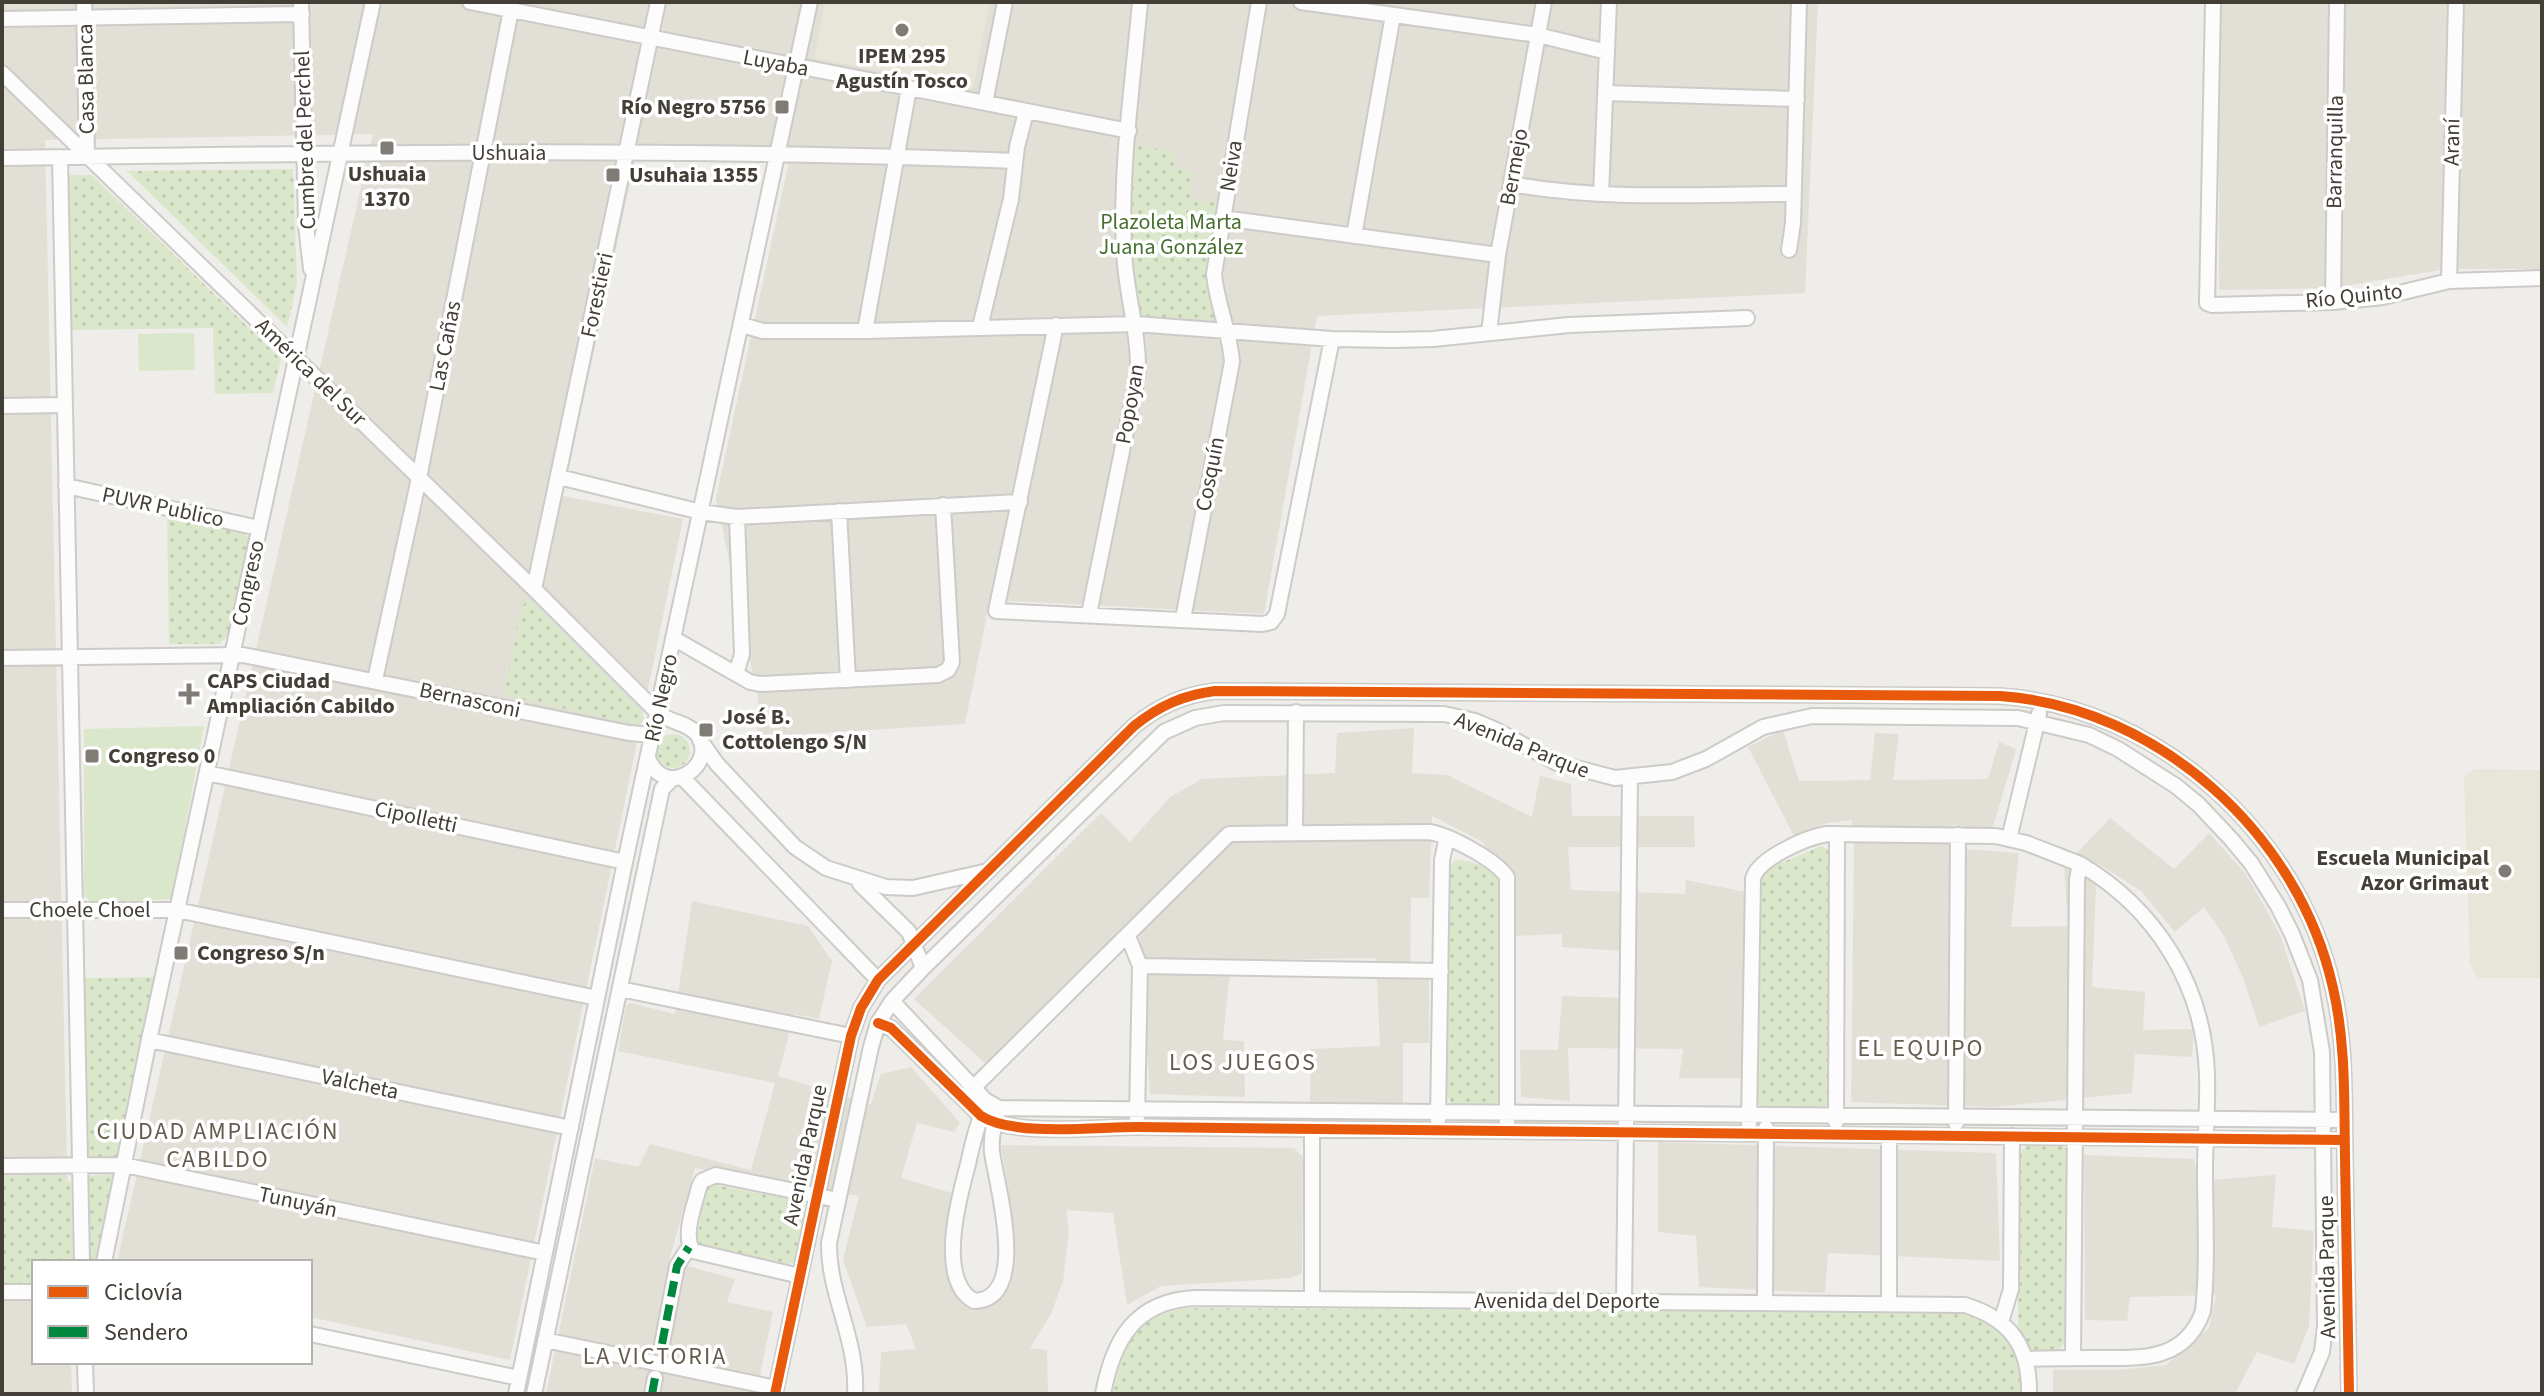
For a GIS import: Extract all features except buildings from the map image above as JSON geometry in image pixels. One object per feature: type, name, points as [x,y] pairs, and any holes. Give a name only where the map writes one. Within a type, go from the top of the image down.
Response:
[{"type":"street","name":"Congreso","points":[[104,1260],[373,2]]},
{"type":"street","name":"Luyaba","points":[[470,2],[1129,131]]},
{"type":"street","name":"Forestieri","points":[[534,589],[658,2]]},
{"type":"street","name":"Río Negro","points":[[516,1394],[625,862],[810,2]]},
{"type":"street","points":[[985,103],[1005,2]]},
{"type":"street","name":"Popoyan","points":[[1089,614],[1138,372],[1136,324],[1123,251],[1140,2]]},
{"type":"street","name":"Neiva","points":[[1225,330],[1214,274],[1259,2]]},
{"type":"street","points":[[1301,2],[1538,35],[1607,52]]},
{"type":"street","name":"Bermejo","points":[[1489,333],[1498,255],[1544,2]]},
{"type":"street","points":[[1601,194],[1609,2]]},
{"type":"street","points":[[1789,250],[1794,194],[1799,2]]},
{"type":"street","name":"Río Quinto","points":[[2213,2],[2207,303],[2333,302],[2383,297],[2449,281],[2542,278]]},
{"type":"street","name":"Barranquilla","points":[[2333,302],[2337,2]]},
{"type":"street","name":"Araní","points":[[2449,281],[2456,2]]},
{"type":"street","points":[[2,19],[84,10],[302,8]]},
{"type":"street","name":"Cumbre del Perchel","points":[[302,8],[307,245],[313,278]]},
{"type":"street","name":"Casa Blanca","points":[[84,10],[87,157]]},
{"type":"street","name":"Las Cañas","points":[[375,680],[419,478],[511,10]]},
{"type":"street","points":[[1354,236],[1393,15]]},
{"type":"street","name":"América del Sur","points":[[2,73],[657,712],[675,724]]},
{"type":"street","points":[[865,331],[909,88]]},
{"type":"street","points":[[1606,93],[1797,99]]},
{"type":"street","points":[[980,327],[1011,199],[1015,161],[1026,112]]},
{"type":"street","name":"Ushuaia","points":[[2,158],[626,152],[778,153],[1015,161]]},
{"type":"street","points":[[60,157],[82,1260]]},
{"type":"street","points":[[1511,184],[1556,192],[1601,194],[1794,194]]},
{"type":"street","points":[[1223,218],[1498,255]]},
{"type":"street","points":[[742,325],[763,331],[865,331],[1136,324],[1332,339],[1433,339],[1569,325],[1747,318]]},
{"type":"street","points":[[1056,325],[996,611],[1271,622],[1277,614],[1332,339]]},
{"type":"street","name":"Cosquín","points":[[1183,619],[1232,362],[1225,330]]},
{"type":"street","points":[[2,406],[64,405]]},
{"type":"street","points":[[559,477],[701,512],[737,517],[1020,502]]},
{"type":"street","name":"PUVR Publico","points":[[66,486],[259,528]]},
{"type":"street","points":[[673,638],[750,682],[760,684],[938,675],[948,670],[952,662],[943,505]]},
{"type":"street","points":[[839,511],[848,680]]},
{"type":"street","points":[[736,674],[742,654],[737,517]]},
{"type":"street","name":"Bernasconi","points":[[2,658],[233,653],[629,733],[652,735]]},
{"type":"street","name":"Avenida Parque","points":[[775,1391],[851,1036],[861,1008],[878,980],[1134,726],[1153,711],[1193,693],[1215,691],[1680,696],[1979,695],[2041,702],[2091,714],[2148,740],[2197,774],[2258,836],[2296,894],[2333,984],[2342,1047],[2349,1394]]},
{"type":"street","points":[[2009,839],[2041,702]]},
{"type":"street","points":[[1295,833],[1296,712]]},
{"type":"street","name":"Avenida Parque","points":[[855,1394],[854,1356],[829,1253],[878,1023],[892,1001],[1164,732],[1208,715],[1296,712],[1457,716],[1496,730],[1557,763],[1598,775],[1630,778],[1691,766],[1763,727],[1795,718],[1998,717],[2037,721],[2089,735],[2147,765],[2199,805],[2251,863],[2292,934],[2310,980],[2321,1041],[2324,1341],[2304,1394]]},
{"type":"street","points":[[652,735],[662,727],[675,724],[686,726],[700,739],[717,764],[795,847],[826,868],[886,887],[913,888],[992,870]]},
{"type":"street","points":[[534,1394],[662,789],[693,771],[701,758],[700,739]]},
{"type":"street","points":[[648,758],[652,767],[662,775],[678,778],[878,980]]},
{"type":"street","name":"Cipolletti","points":[[207,773],[625,862]]},
{"type":"street","points":[[1624,1301],[1630,778]]},
{"type":"street","points":[[968,1093],[1229,834],[1429,832],[1447,837],[1499,867],[1507,877],[1507,1131]]},
{"type":"street","points":[[1836,1135],[1837,834]]},
{"type":"street","points":[[1749,1134],[1754,872],[1761,863],[1810,839],[1837,834],[1958,835],[2026,843],[2080,864],[2116,887],[2162,937],[2175,959],[2190,991],[2201,1031],[2207,1075],[2203,1311],[2196,1328],[2178,1345],[2156,1356],[2025,1359]]},
{"type":"street","points":[[1956,1135],[1958,835]]},
{"type":"street","points":[[1438,1131],[1442,860],[1447,837]]},
{"type":"street","points":[[1015,846],[1030,863]]},
{"type":"street","points":[[2073,1358],[2077,879],[2080,864]]},
{"type":"street","points":[[852,878],[895,917],[915,944],[923,968]]},
{"type":"street","name":"Choele Choel","points":[[2,910],[177,910],[597,998]]},
{"type":"street","points":[[1128,936],[1140,966],[1137,1127]]},
{"type":"street","points":[[1140,966],[1441,971]]},
{"type":"street","points":[[620,989],[851,1036]]},
{"type":"street","points":[[892,1001],[968,1093]]},
{"type":"street","points":[[878,1023],[891,1028],[991,1112],[1017,1128],[2344,1140]]},
{"type":"street","name":"Valcheta","points":[[149,1040],[571,1128]]},
{"type":"street","points":[[991,1112],[1137,1109],[2344,1120]]},
{"type":"street","points":[[991,1112],[992,1146],[1006,1230],[1006,1258],[998,1288],[988,1298],[974,1301],[964,1294],[960,1286],[952,1239],[961,1192],[991,1112]]},
{"type":"street","points":[[1765,1302],[1766,1116]]},
{"type":"street","points":[[1312,1130],[1312,1299]]},
{"type":"street","points":[[1889,1135],[1889,1303]]},
{"type":"street","points":[[2012,1136],[2011,1289],[2001,1322],[2018,1341],[2025,1359],[2029,1394]]},
{"type":"street","name":"Tunuyán","points":[[2,1166],[124,1165],[545,1253]]},
{"type":"street","points":[[662,1344],[677,1266],[689,1247],[688,1236],[699,1187],[709,1177],[716,1175],[838,1200]]},
{"type":"street","points":[[689,1247],[702,1254],[800,1276]]},
{"type":"street","points":[[2,1292],[32,1292]]},
{"type":"street","name":"Avenida del Deporte","points":[[1103,1394],[1110,1365],[1122,1338],[1142,1314],[1181,1299],[1965,1305],[1989,1313],[2001,1322]]},
{"type":"street","points":[[312,1334],[519,1378]]},
{"type":"street","points":[[545,1340],[775,1391]]},
{"type":"street","points":[[85,1364],[86,1394]]},
{"type":"street","points":[[652,1394],[655,1378]]},
{"type":"shaded area","points":[[2,2],[1818,2],[1805,293],[1317,316],[1264,614],[990,600],[965,724],[757,737],[758,698],[716,498],[789,161],[764,157],[635,160],[563,496],[683,519],[510,1360],[312,1317],[312,1260],[117,1260],[373,134],[45,140],[69,1260],[32,1260],[32,1364],[71,1364],[72,1394],[2,1394]]},
{"type":"shaded area","name":"IPEM 295 Agustín Tosco","points":[[825,2],[990,2],[973,88],[814,58]]},
{"type":"shaded area","points":[[2219,2],[2542,2],[2542,269],[2447,269],[2332,288],[2219,290]]},
{"type":"shaded area","points":[[1414,728],[1412,773],[1447,775],[1532,817],[1540,776],[1571,784],[1572,816],[1694,816],[1695,847],[1568,847],[1571,890],[1685,894],[1686,880],[1746,892],[1744,1078],[1679,1078],[1683,1049],[1568,1048],[1570,1101],[1521,1097],[1520,1050],[1558,1050],[1562,996],[1623,998],[1623,951],[1562,947],[1562,934],[1515,936],[1514,880],[1481,841],[1432,816],[1429,898],[1411,898],[1410,979],[1429,980],[1429,1043],[1403,1043],[1403,1104],[1310,1106],[1311,1049],[1380,1046],[1376,958],[1231,960],[1223,1040],[1244,1041],[1245,1097],[1150,1094],[1138,912],[986,1064],[914,999],[1101,813],[1130,842],[1170,797],[1202,779],[1335,773],[1337,733]]},
{"type":"shaded area","points":[[1783,730],[1799,781],[1870,780],[1875,733],[1899,734],[1893,780],[1988,779],[1999,742],[2016,749],[1992,830],[1953,825],[1949,848],[2019,853],[2011,927],[2068,926],[2064,867],[2110,818],[2174,869],[2209,833],[2245,873],[2281,937],[2305,1011],[2259,1027],[2244,980],[2224,936],[2204,907],[2175,932],[2141,891],[2097,863],[2092,987],[2145,992],[2143,1030],[2194,1029],[2192,1057],[2135,1054],[2132,1093],[1994,1107],[1851,1102],[1852,820],[1827,823],[1794,836],[1748,747]]},
{"type":"shaded area","name":"Escuela Municipal Azor Grimaut","points":[[2475,769],[2542,770],[2542,978],[2478,978],[2470,964],[2464,777]]},
{"type":"shaded area","points":[[692,901],[808,926],[832,961],[819,1019],[794,1014],[778,1076],[871,1104],[881,1074],[911,1067],[960,1123],[954,1132],[917,1123],[901,1178],[955,1194],[951,1277],[957,1297],[972,1311],[984,1308],[1002,1296],[1011,1285],[1014,1229],[1001,1145],[1294,1148],[1303,1157],[1302,1273],[1291,1278],[1161,1286],[1127,1305],[1113,1213],[1066,1210],[1069,1230],[1063,1281],[1051,1314],[1030,1348],[1047,1350],[1048,1394],[879,1393],[881,1352],[916,1349],[906,1324],[867,1327],[843,1260],[859,1196],[695,1168],[669,1261],[735,1279],[727,1302],[773,1312],[756,1394],[546,1394],[595,1158],[638,1167],[650,1144],[751,1170],[775,1083],[618,1051],[626,1006],[631,1003],[675,1014]]},
{"type":"shaded area","points":[[1658,1142],[1996,1153],[2000,1261],[1828,1253],[1825,1293],[1699,1287],[1696,1236],[1658,1232]]},
{"type":"shaded area","points":[[2084,1155],[2194,1159],[2198,1181],[2276,1175],[2272,1227],[2314,1231],[2309,1326],[2294,1364],[2257,1352],[2235,1394],[2053,1394],[2053,1370],[2118,1370],[2166,1365],[2209,1328],[2216,1295],[2130,1297],[2127,1321],[2085,1320]]},
{"type":"green space","name":"Plazoleta Marta Juana González","points":[[1135,144],[1176,153],[1175,169],[1191,171],[1191,199],[1217,203],[1209,276],[1218,320],[1140,316],[1130,233]]},
{"type":"green space","points":[[293,169],[297,283],[287,327],[127,171]]},
{"type":"green space","points":[[69,175],[92,175],[281,359],[273,393],[215,394],[213,328],[72,330]]},
{"type":"green space","points":[[194,333],[195,370],[139,371],[138,334]]},
{"type":"green space","points":[[167,514],[242,530],[249,538],[229,635],[219,644],[169,644]]},
{"type":"green space","points":[[528,598],[639,709],[644,717],[643,722],[638,725],[504,695],[521,609]]},
{"type":"green space","points":[[204,726],[172,899],[92,903],[84,895],[84,729]]},
{"type":"green space","points":[[673,734],[685,739],[690,751],[685,763],[673,768],[661,763],[656,751],[661,739]]},
{"type":"green space","points":[[1821,846],[1830,851],[1830,1103],[1820,1110],[1765,1110],[1760,1107],[1757,1097],[1760,875],[1762,871]]},
{"type":"green space","points":[[1455,860],[1482,866],[1502,884],[1500,1093],[1498,1102],[1492,1106],[1453,1106],[1447,1095],[1450,866]]},
{"type":"green space","points":[[157,977],[120,1155],[114,1160],[94,1160],[85,1151],[82,978]]},
{"type":"green space","points":[[2058,1144],[2066,1148],[2070,1156],[2065,1343],[2058,1350],[2049,1352],[2031,1350],[2018,1329],[2019,1154],[2027,1145]]},
{"type":"green space","points":[[113,1174],[118,1181],[101,1260],[88,1260],[86,1182],[90,1176]]},
{"type":"green space","points":[[62,1176],[71,1183],[73,1260],[32,1260],[32,1283],[2,1284],[2,1177]]},
{"type":"green space","points":[[710,1184],[800,1201],[805,1210],[797,1258],[793,1263],[785,1264],[698,1244],[706,1188]]},
{"type":"green space","points":[[1187,1308],[1954,1312],[1985,1322],[2006,1338],[2018,1362],[2022,1394],[1113,1394],[1121,1361],[1134,1336],[1154,1318]]},
{"type":"marked path","points":[[662,1344],[677,1266],[689,1247]]},
{"type":"marked path","points":[[652,1394],[655,1378]]},
{"type":"cycle path","points":[[775,1394],[851,1036],[861,1008],[878,980],[1134,726],[1172,702],[1215,691],[2000,696],[2058,705],[2114,725],[2166,753],[2213,788],[2254,831],[2289,879],[2315,932],[2333,988],[2344,1072],[2349,1394]]},
{"type":"cycle path","points":[[878,1023],[891,1028],[981,1116],[996,1123],[1034,1129],[1137,1127],[2344,1140]]},
{"type":"place","name":"IPEM 295 Agustín Tosco","points":[[902,30]]},
{"type":"place","name":"Río Negro 5756","points":[[782,107]]},
{"type":"place","name":"Ushuaia 1370","points":[[387,148]]},
{"type":"place","name":"Usuhaia 1355","points":[[613,175]]},
{"type":"place","name":"CAPS Ciudad Ampliación Cabildo","points":[[189,694]]},
{"type":"place","name":"José B. Cottolengo S/N","points":[[706,730]]},
{"type":"place","name":"Congreso 0","points":[[92,756]]},
{"type":"place","name":"Escuela Municipal Azor Grimaut","points":[[2505,871]]},
{"type":"place","name":"Congreso S/n","points":[[181,953]]},
{"type":"district","name":"EL EQUIPO","points":[[1921,1048]]},
{"type":"district","name":"LOS JUEGOS","points":[[1243,1062]]},
{"type":"district","name":"CIUDAD AMPLIACIÓN CABILDO","points":[[218,1145]]},
{"type":"district","name":"LA VICTORIA","points":[[655,1356]]}]
